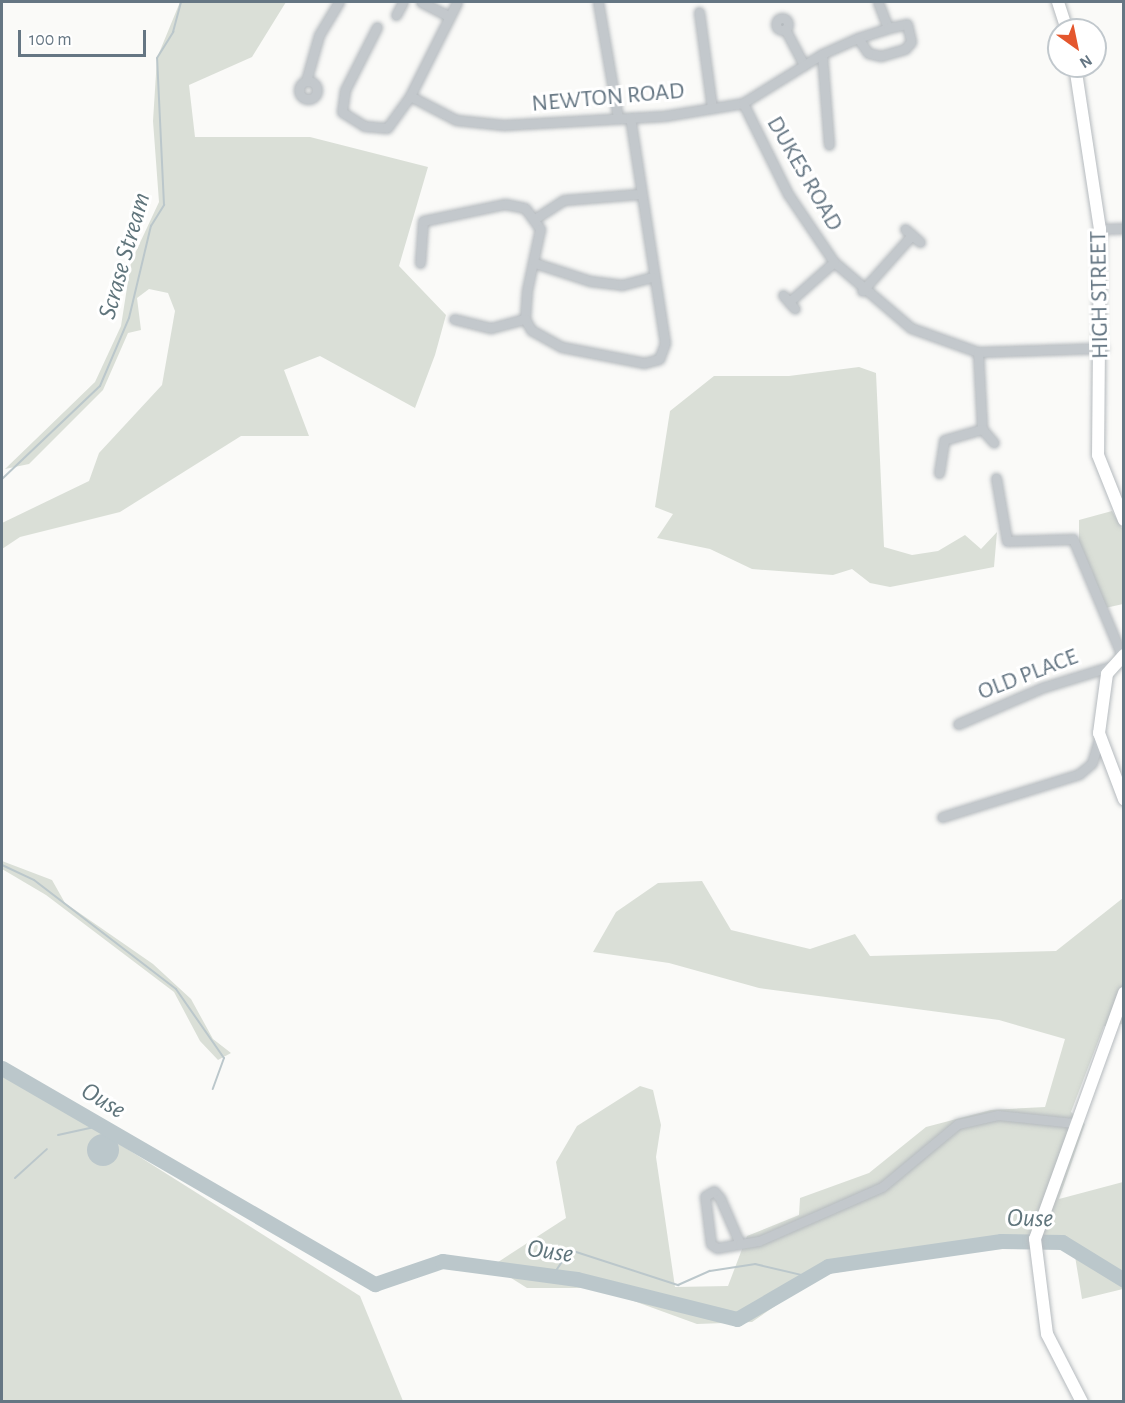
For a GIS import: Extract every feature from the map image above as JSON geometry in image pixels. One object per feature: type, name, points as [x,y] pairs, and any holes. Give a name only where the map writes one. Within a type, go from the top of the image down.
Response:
[{"type":"main road","points":[[1058,2],[1063,18]]},
{"type":"main road","name":"HIGH STREET","points":[[1077,78],[1100,230],[1103,348],[1098,455],[1124,520]]},
{"type":"main road","points":[[1123,656],[1112,666],[1101,694],[1099,733],[1124,799]]},
{"type":"main road","points":[[1082,1401],[1047,1334],[1035,1242],[1074,1123],[1124,993]]},
{"type":"street","points":[[306,81],[319,35],[339,2]]},
{"type":"street","points":[[396,15],[403,2]]},
{"type":"street","points":[[421,2],[448,16]]},
{"type":"street","points":[[377,27],[345,90],[342,112],[363,126],[387,128],[410,96],[457,2]]},
{"type":"street","points":[[598,2],[618,118]]},
{"type":"street","points":[[858,38],[868,53],[905,49],[910,42],[906,24],[888,28],[878,2]]},
{"type":"street","points":[[699,12],[712,108]]},
{"type":"street","name":"NEWTON ROAD","points":[[410,96],[456,120],[504,125],[630,118],[712,108],[743,103],[822,54],[888,28]]},
{"type":"street","points":[[785,29],[804,65]]},
{"type":"street","points":[[822,54],[829,145]]},
{"type":"street","name":"DUKES ROAD","points":[[743,103],[788,194],[834,262],[911,328],[978,352]]},
{"type":"street","points":[[525,319],[543,339],[562,347],[644,363],[659,359],[665,343],[639,194],[630,118]]},
{"type":"street","points":[[536,218],[564,200],[639,194]]},
{"type":"street","points":[[420,263],[423,221],[505,204],[536,218],[540,229],[525,319]]},
{"type":"street","points":[[1100,230],[1124,228]]},
{"type":"street","points":[[867,291],[909,232],[920,242]]},
{"type":"street","name":"DUKES ROAD","points":[[789,302],[834,262]]},
{"type":"street","points":[[535,263],[590,281],[622,285],[652,277]]},
{"type":"street","points":[[454,319],[490,328],[525,319]]},
{"type":"street","points":[[994,444],[982,429],[978,352],[1103,348]]},
{"type":"street","points":[[939,473],[944,440],[982,429]]},
{"type":"street","points":[[996,478],[1007,541],[1073,539],[1123,656]]},
{"type":"street","name":"OLD PLACE","points":[[958,724],[1041,688],[1112,666]]},
{"type":"street","points":[[942,817],[1079,774],[1092,763],[1099,733]]},
{"type":"street","points":[[740,1244],[720,1198],[714,1191],[705,1196],[711,1244],[740,1244],[804,1224],[882,1187],[958,1124],[998,1115],[1074,1123]]},
{"type":"shaded area","points":[[180,2],[286,2],[252,57],[189,85],[195,137],[310,137],[428,167],[399,266],[446,315],[435,355],[415,408],[320,356],[284,370],[309,436],[241,436],[120,512],[20,537],[2,549],[2,523],[89,481],[99,453],[162,385],[175,311],[168,293],[149,289],[137,298],[141,330],[128,333],[103,390],[29,464],[5,469],[95,382],[121,326],[131,262],[159,202],[153,121],[157,58]]},
{"type":"shaded area","points":[[859,367],[876,373],[884,547],[912,555],[938,551],[965,535],[981,549],[997,532],[994,567],[890,587],[870,583],[852,569],[833,575],[752,569],[710,549],[657,538],[673,514],[655,507],[670,411],[714,376],[789,376]]},
{"type":"shaded area","points":[[1112,511],[1123,530],[1123,604],[1101,609],[1092,571],[1079,547],[1079,520]]},
{"type":"shaded area","points":[[2,861],[52,880],[65,903],[153,964],[191,999],[213,1039],[231,1053],[218,1060],[200,1041],[174,992],[46,895],[2,869]]},
{"type":"shaded area","points":[[702,881],[731,930],[810,949],[855,934],[870,956],[1056,951],[1123,898],[1123,1024],[1104,1026],[1071,1112],[1085,1124],[1059,1199],[1123,1182],[1123,1289],[1082,1299],[1074,1250],[1023,1244],[820,1275],[752,1322],[697,1324],[598,1288],[527,1288],[492,1266],[566,1218],[556,1162],[577,1126],[640,1086],[653,1090],[661,1125],[656,1157],[675,1287],[728,1286],[747,1236],[799,1215],[800,1198],[869,1173],[926,1127],[991,1110],[1045,1107],[1065,1039],[999,1020],[759,988],[669,963],[593,952],[616,912],[658,883]]},
{"type":"shaded area","points":[[2,1070],[360,1296],[403,1401],[2,1401]]},
{"type":"shaded area","points":[[103,1134],[114,1139],[119,1150],[114,1161],[103,1166],[92,1161],[87,1150],[92,1139]]},
{"type":"waterway","name":"Scrase Stream","points":[[2,479],[100,386],[129,318],[151,226],[164,205],[157,58],[173,32],[181,2]]},
{"type":"waterway","points":[[2,865],[34,880],[176,989],[224,1058],[213,1089]]},
{"type":"waterway","name":"Ouse","points":[[2,1068],[375,1284],[442,1261],[577,1279],[737,1319],[828,1266],[1001,1241],[1062,1242],[1124,1280]]},
{"type":"waterway","points":[[58,1135],[99,1126]]},
{"type":"waterway","points":[[15,1178],[47,1149]]},
{"type":"waterway","points":[[551,1278],[570,1250],[678,1285],[710,1271],[755,1264],[810,1277]]}]
